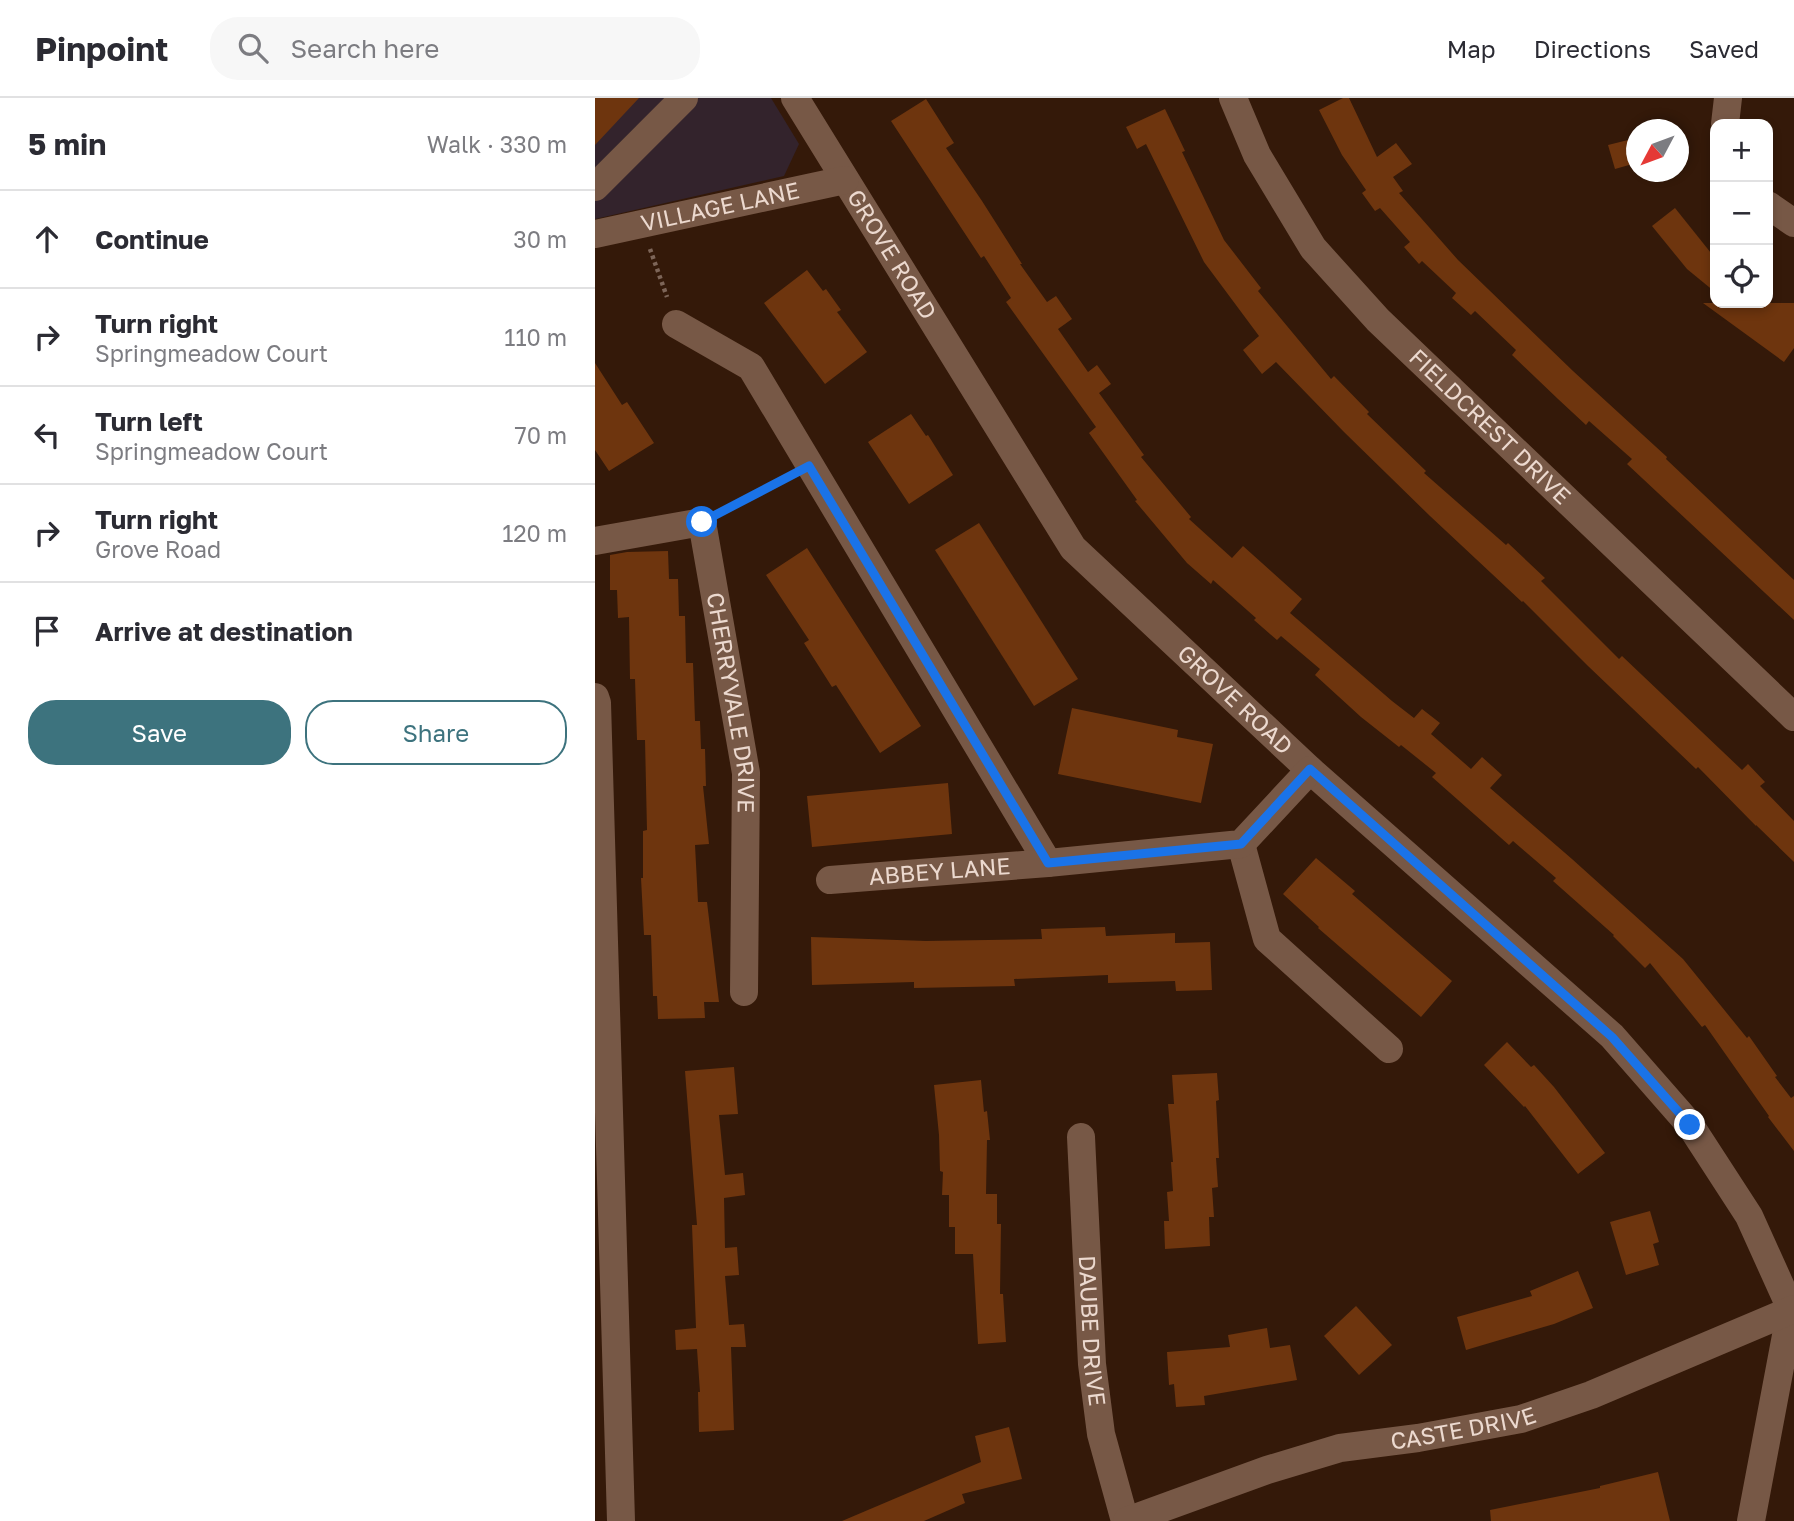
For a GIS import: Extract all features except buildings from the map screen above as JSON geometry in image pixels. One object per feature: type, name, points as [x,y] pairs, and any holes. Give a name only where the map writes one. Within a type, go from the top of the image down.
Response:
[{"type":"street","points":[[595,187],[684,98]]},
{"type":"street","name":"GROVE ROAD","points":[[795,98],[1073,548],[1310,769],[1621,1046],[1690,1125],[1749,1216],[1793,1309]]},
{"type":"street","name":"FIELDCREST DRIVE","points":[[1233,98],[1257,155],[1313,248],[1378,320],[1794,717]]},
{"type":"street","points":[[1726,119],[1728,98]]},
{"type":"street","name":"VILLAGE LANE","points":[[595,234],[845,180]]},
{"type":"street","points":[[1773,208],[1794,223]]},
{"type":"street","points":[[676,324],[751,367],[1048,863]]},
{"type":"street","points":[[595,541],[702,522]]},
{"type":"street","name":"CHERRYVALE DRIVE","points":[[702,522],[746,773],[744,992]]},
{"type":"street","points":[[595,697],[621,1521]]},
{"type":"street","points":[[1310,769],[1241,844],[1267,939],[1389,1049]]},
{"type":"street","name":"ABBEY LANE","points":[[830,880],[1241,844]]},
{"type":"street","name":"DAUBE DRIVE","points":[[1081,1137],[1092,1364],[1101,1434],[1126,1521]]},
{"type":"street","points":[[1752,1521],[1793,1309]]},
{"type":"street","name":"CASTE DRIVE","points":[[1126,1521],[1267,1470],[1340,1448],[1418,1438],[1521,1419],[1591,1395],[1793,1309]]},
{"type":"path","points":[[641,224],[676,324]]},
{"type":"path","points":[[702,522],[809,466]]},
{"type":"shaded area","points":[[595,98],[771,98],[799,144],[784,176],[595,219]]},
{"type":"route","points":[[702,522],[809,466],[1048,863],[1241,844],[1310,769],[1612,1037],[1690,1125]]}]
